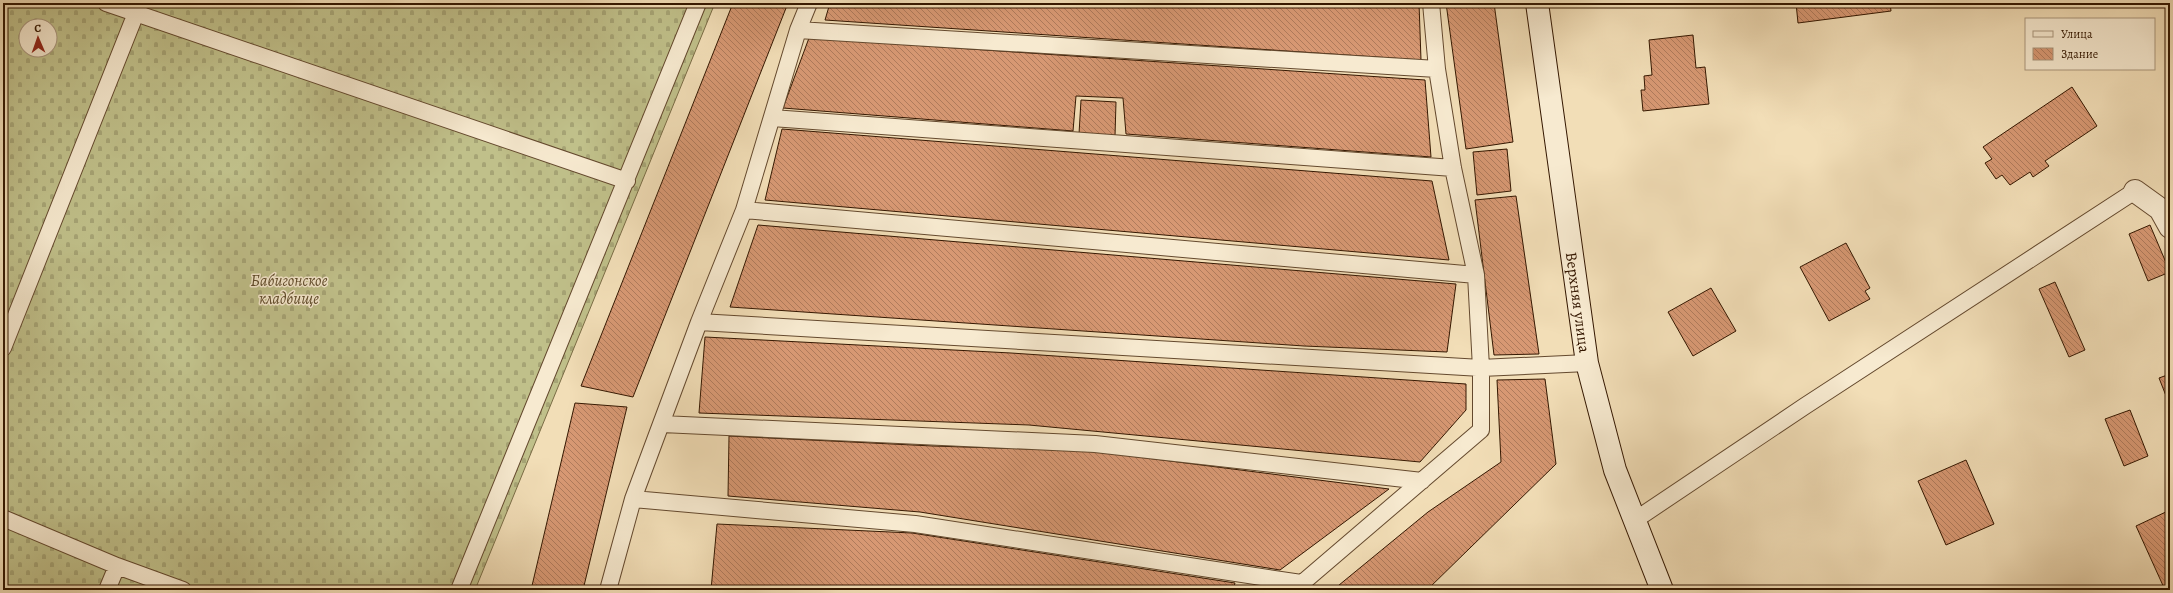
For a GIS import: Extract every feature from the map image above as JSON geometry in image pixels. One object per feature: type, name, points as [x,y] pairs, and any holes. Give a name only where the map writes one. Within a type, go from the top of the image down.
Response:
[{"type":"street","name":"Верхняя улица","points":[[1538,3],[1588,364],[1615,470],[1662,590]]},
{"type":"street","points":[[2135,191],[2160,209],[2170,227]]},
{"type":"lane","points":[[106,3],[138,8],[627,181]]},
{"type":"lane","points":[[459,590],[627,181],[698,3]]},
{"type":"lane","points":[[608,590],[633,499],[699,322],[744,210],[798,30],[809,3]]},
{"type":"lane","points":[[633,499],[915,524],[1297,587],[1481,430],[1481,368],[1476,275],[1452,168],[1438,70],[1431,3]]},
{"type":"lane","points":[[3,348],[138,8]]},
{"type":"lane","points":[[798,30],[1438,70]]},
{"type":"lane","points":[[772,118],[1452,168]]},
{"type":"lane","points":[[1635,520],[1812,401],[2135,191]]},
{"type":"lane","points":[[744,210],[1476,275]]},
{"type":"lane","points":[[699,322],[1481,368],[1588,364]]},
{"type":"lane","points":[[662,424],[1095,444],[1422,481]]},
{"type":"lane","points":[[3,518],[117,566],[183,590]]},
{"type":"lane","points":[[107,590],[117,566]]},
{"type":"green space","name":"Бабигонское кладбище","points":[[3,3],[715,3],[475,590],[3,590]]},
{"type":"building","points":[[733,3],[788,3],[633,397],[581,386]]},
{"type":"building","points":[[830,3],[1419,3],[1421,60],[825,20]]},
{"type":"building","points":[[1446,3],[1494,3],[1513,142],[1466,149]]},
{"type":"building","points":[[1796,3],[1890,3],[1891,11],[1798,23]]},
{"type":"building","points":[[1693,35],[1696,68],[1705,67],[1709,104],[1643,111],[1641,90],[1645,90],[1644,76],[1652,75],[1649,40]]},
{"type":"building","points":[[809,38],[1425,80],[1431,157],[1126,134],[1123,98],[1076,96],[1073,131],[783,108]]},
{"type":"building","points":[[2072,87],[2097,126],[2045,161],[2049,166],[2033,177],[2030,172],[2010,185],[2002,175],[1996,179],[1985,163],[1992,159],[1983,147]]},
{"type":"building","points":[[1081,100],[1116,102],[1115,136],[1079,134]]},
{"type":"building","points":[[782,129],[1432,181],[1449,260],[765,200]]},
{"type":"building","points":[[1507,149],[1511,191],[1477,195],[1473,152]]},
{"type":"building","points":[[1516,196],[1539,354],[1494,355],[1475,200]]},
{"type":"building","points":[[758,225],[1456,284],[1447,352],[1304,346],[730,307]]},
{"type":"building","points":[[2150,225],[2170,272],[2148,281],[2129,234]]},
{"type":"building","points":[[1846,243],[1870,288],[1865,291],[1870,299],[1829,321],[1800,267]]},
{"type":"building","points":[[2055,282],[2085,350],[2069,357],[2039,289]]},
{"type":"building","points":[[1711,288],[1736,331],[1693,356],[1668,312]]},
{"type":"building","points":[[705,337],[1011,353],[1466,384],[1466,410],[1420,462],[1029,425],[699,413]]},
{"type":"building","points":[[2170,374],[2170,406],[2159,378]]},
{"type":"building","points":[[1545,379],[1556,464],[1427,590],[1333,590],[1428,512],[1501,462],[1497,380]]},
{"type":"building","points":[[575,403],[627,407],[583,590],[531,590]]},
{"type":"building","points":[[2130,410],[2148,456],[2124,466],[2105,419]]},
{"type":"building","points":[[729,436],[933,446],[1092,451],[1389,489],[1280,570],[920,512],[728,496]]},
{"type":"building","points":[[1966,460],[1994,524],[1946,545],[1918,481]]},
{"type":"building","points":[[2170,510],[2170,590],[2165,590],[2136,526]]},
{"type":"building","points":[[717,524],[912,533],[1235,583],[1233,590],[711,590]]}]
